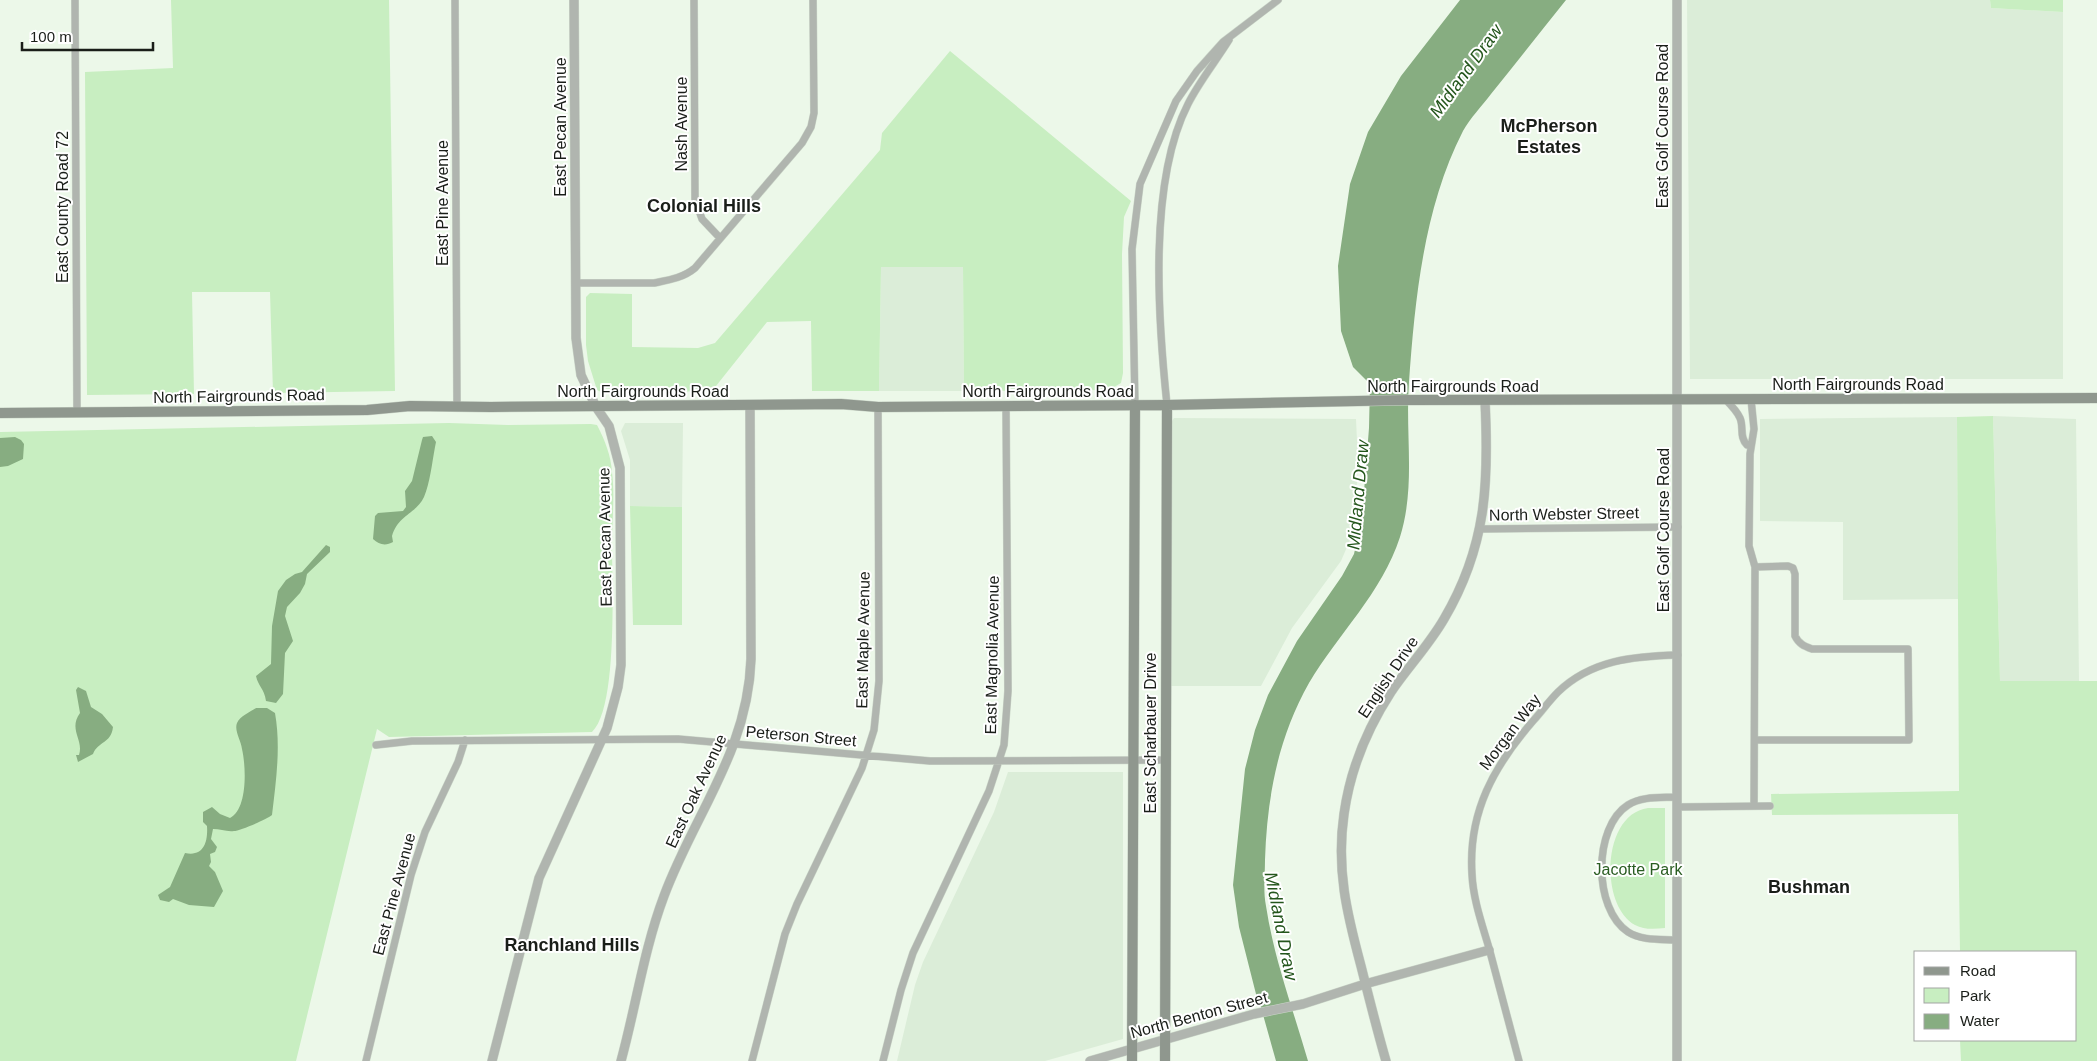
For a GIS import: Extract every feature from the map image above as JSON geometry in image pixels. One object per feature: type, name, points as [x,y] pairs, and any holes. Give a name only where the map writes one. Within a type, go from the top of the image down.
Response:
[{"type":"main road","name":"North Fairgrounds Road","points":[[0,413],[367,410],[410,406],[596,407],[841,404],[878,407],[1167,405],[1368,400],[2097,398]]},
{"type":"main road","name":"East Scharbauer Drive","points":[[1132,1061],[1134,405]]},
{"type":"main road","name":"East Scharbauer Drive","points":[[1165,1061],[1167,405]]},
{"type":"street","name":"East County Road 72","points":[[75,0],[77,413]]},
{"type":"street","name":"East Pine Avenue","points":[[455,0],[457,406]]},
{"type":"street","name":"East Pecan Avenue","points":[[492,1061],[538,878],[607,728],[618,687],[622,654],[621,484],[618,456],[610,430],[586,390],[578,361],[576,338],[574,0]]},
{"type":"street","name":"Nash Avenue","points":[[694,0],[695,198],[702,219],[720,238]]},
{"type":"street","points":[[576,283],[654,283],[679,278],[694,269],[802,143],[811,127],[814,113],[813,0]]},
{"type":"street","points":[[1134,405],[1132,250],[1140,184],[1176,101],[1197,71],[1234,34],[1278,0]]},
{"type":"street","name":"East Golf Course Road","points":[[1677,0],[1677,1061]]},
{"type":"street","points":[[1167,405],[1162,356],[1160,282],[1163,192],[1173,141],[1188,104],[1234,34]]},
{"type":"street","points":[[1725,399],[1741,420],[1741,434],[1744,442],[1747,445],[1751,445]]},
{"type":"street","points":[[1751,399],[1754,429],[1751,445],[1749,546],[1754,566],[1754,806]]},
{"type":"street","name":"English Drive","points":[[1386,1061],[1346,909],[1342,873],[1342,836],[1349,786],[1365,740],[1378,714],[1393,689],[1436,632],[1466,574],[1480,529],[1486,487],[1485,400]]},
{"type":"street","name":"East Oak Avenue","points":[[621,1061],[652,934],[665,894],[726,766],[745,709],[750,673],[750,405]]},
{"type":"street","name":"East Magnolia Avenue","points":[[883,1061],[901,990],[913,953],[978,818],[1004,745],[1007,712],[1006,406]]},
{"type":"street","name":"East Maple Avenue","points":[[752,1061],[785,934],[797,904],[851,794],[867,756],[874,730],[879,681],[878,407]]},
{"type":"street","name":"North Webster Street","points":[[1480,529],[1678,527]]},
{"type":"street","points":[[1754,566],[1788,566],[1793,568],[1795,574],[1795,636],[1798,642],[1804,646],[1812,649],[1908,650],[1909,740],[1755,740]]},
{"type":"street","name":"Morgan Way","points":[[1520,1061],[1476,901],[1471,856],[1478,814],[1484,793],[1494,773],[1509,751],[1553,698],[1580,676],[1601,665],[1630,658],[1678,656]]},
{"type":"street","name":"Peterson Street","points":[[376,745],[412,740],[678,739],[930,761],[1165,760]]},
{"type":"street","name":"East Pine Avenue","points":[[366,1061],[418,850],[432,815],[458,762],[465,740]]},
{"type":"street","points":[[1677,797],[1638,800],[1620,811],[1612,824],[1603,849],[1602,877],[1604,893],[1611,912],[1624,929],[1629,933],[1644,938],[1677,940]]},
{"type":"street","points":[[1677,806],[1770,806]]},
{"type":"street","name":"North Benton Street","points":[[1090,1061],[1254,1014],[1302,1004],[1365,984],[1489,950]]},
{"type":"shaded area","points":[[1687,0],[1990,0],[1991,8],[2063,12],[2063,379],[1690,379]]},
{"type":"shaded area","points":[[881,267],[963,267],[964,391],[879,391]]},
{"type":"shaded area","points":[[1993,416],[2076,419],[2079,681],[2000,681]]},
{"type":"shaded area","points":[[1957,417],[1958,599],[1843,600],[1843,522],[1760,521],[1760,419]]},
{"type":"shaded area","points":[[1174,418],[1356,419],[1358,463],[1355,517],[1350,540],[1341,561],[1292,628],[1261,686],[1171,686],[1170,424]]},
{"type":"shaded area","points":[[625,423],[683,423],[682,507],[630,506],[630,460],[621,431]]},
{"type":"shaded area","points":[[1008,772],[1123,772],[1123,1039],[1045,1061],[897,1061],[915,985],[923,962],[994,812]]},
{"type":"green space","points":[[171,0],[389,0],[395,391],[273,393],[270,292],[192,292],[194,394],[87,395],[85,72],[173,68]]},
{"type":"green space","points":[[1990,0],[2063,0],[2063,12],[1991,8]]},
{"type":"green space","points":[[950,51],[1131,201],[1124,217],[1122,254],[1123,373],[1121,383],[1109,390],[964,391],[963,267],[881,267],[879,391],[812,391],[811,321],[767,322],[712,391],[603,393],[597,390],[588,361],[586,345],[586,297],[590,293],[632,294],[632,347],[698,348],[715,343],[880,150],[882,133]]},
{"type":"green space","points":[[1993,416],[2000,681],[2097,681],[2097,1061],[1961,1061],[1960,1041],[2077,1041],[2077,951],[1960,951],[1958,814],[1772,815],[1771,794],[1959,791],[1957,417]]},
{"type":"green space","points":[[449,423],[508,425],[591,424],[597,425],[603,436],[610,460],[613,490],[612,644],[606,698],[600,719],[592,732],[389,737],[377,729],[296,1061],[0,1061],[0,432]]},
{"type":"green space","points":[[630,506],[682,507],[682,625],[633,625]]},
{"type":"green space","name":"Jacotte Park","points":[[1648,808],[1665,808],[1665,928],[1653,929],[1635,925],[1623,914],[1615,899],[1611,881],[1611,861],[1614,842],[1622,826],[1633,814]]},
{"type":"water","name":"Midland Draw","points":[[1460,0],[1566,0],[1469,121],[1450,160],[1430,222],[1418,286],[1408,401],[1408,499],[1400,537],[1382,577],[1371,595],[1309,683],[1289,725],[1276,768],[1266,837],[1265,900],[1269,926],[1279,965],[1308,1061],[1276,1061],[1257,998],[1239,927],[1233,885],[1245,769],[1255,730],[1268,695],[1297,641],[1342,576],[1354,554],[1362,517],[1369,428],[1370,384],[1353,367],[1341,331],[1338,266],[1350,184],[1368,132],[1401,76]]},
{"type":"water","points":[[432,436],[436,442],[424,497],[421,503],[398,523],[392,536],[393,542],[380,544],[373,539],[375,516],[378,513],[403,511],[406,507],[405,491],[412,481],[423,437]]},
{"type":"water","points":[[15,437],[24,444],[23,459],[8,466],[0,467],[0,438]]},
{"type":"water","points":[[326,545],[330,547],[330,552],[307,574],[305,584],[300,593],[287,607],[285,616],[293,641],[285,653],[283,694],[276,703],[266,701],[256,676],[271,664],[272,626],[278,591],[286,580],[302,572]]},
{"type":"water","points":[[78,687],[86,691],[91,707],[102,714],[113,727],[110,737],[93,754],[78,762],[76,755],[79,755],[80,744],[75,724],[80,713],[76,690]]},
{"type":"water","points":[[256,708],[267,708],[275,713],[277,726],[278,751],[272,815],[260,822],[237,830],[213,829],[211,839],[217,847],[215,852],[210,854],[211,862],[209,866],[215,872],[223,891],[214,907],[189,905],[173,899],[169,902],[160,900],[158,895],[170,887],[185,853],[197,853],[205,843],[207,826],[203,822],[203,812],[212,807],[220,814],[230,818],[240,806],[245,776],[243,756],[236,726],[240,718]]},
{"type":"district","name":"McPherson Estates","points":[[1549,136]]},
{"type":"district","name":"Colonial Hills","points":[[704,206]]},
{"type":"district","name":"Bushman","points":[[1809,887]]},
{"type":"district","name":"Ranchland Hills","points":[[572,945]]}]
